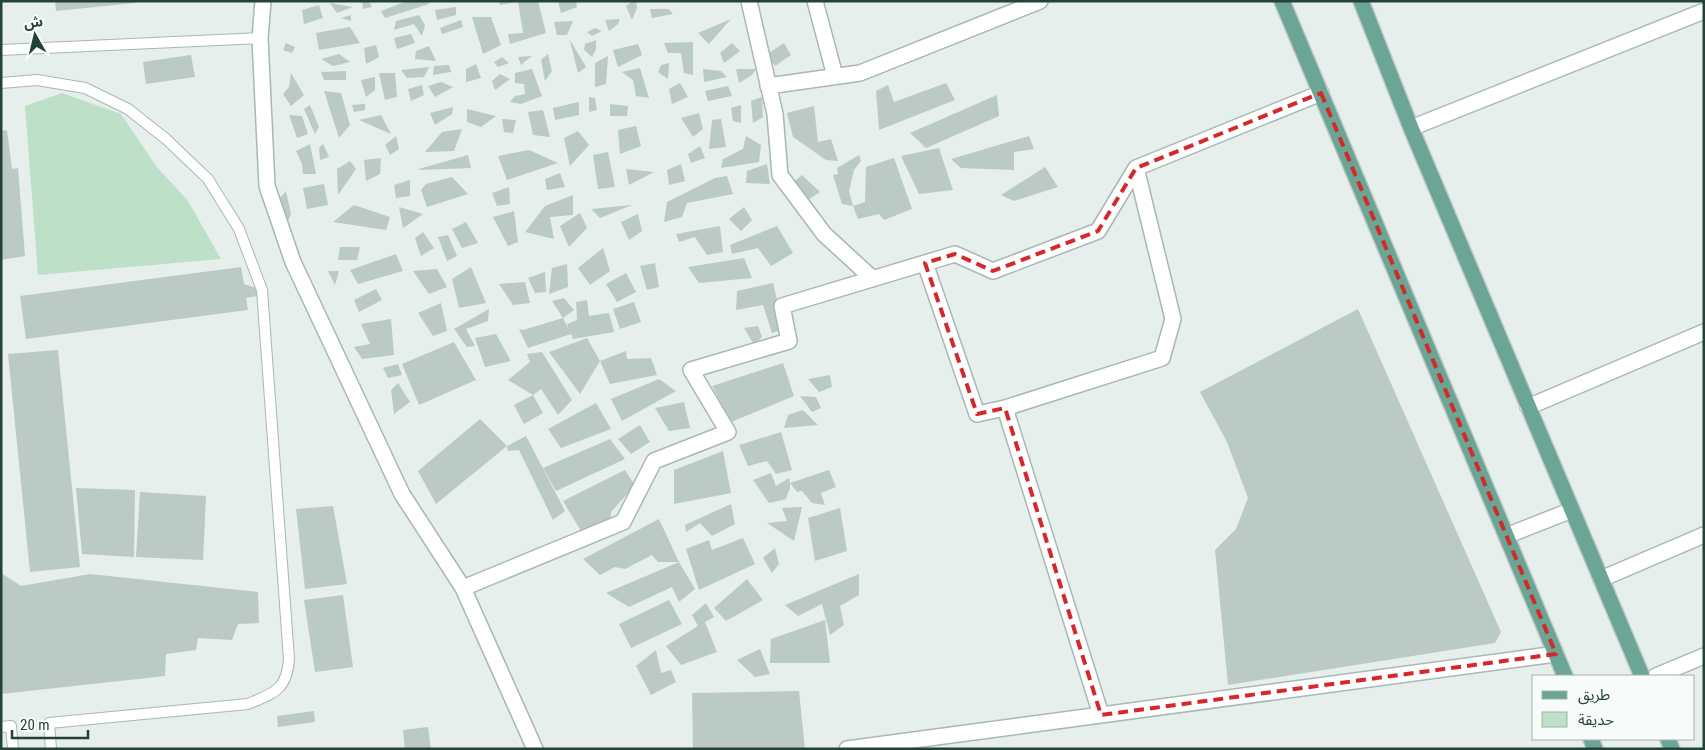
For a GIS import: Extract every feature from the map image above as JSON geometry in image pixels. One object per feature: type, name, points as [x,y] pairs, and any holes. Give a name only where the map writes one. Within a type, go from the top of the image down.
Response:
[{"type":"main road","points":[[1282,1],[1565,675]]},
{"type":"main road","points":[[1360,1],[1411,128],[1642,675]]},
{"type":"street","points":[[263,1],[260,38],[267,186],[293,262],[402,494],[463,588],[535,749]]},
{"type":"street","points":[[749,1],[775,114],[780,175],[824,234],[873,279]]},
{"type":"street","points":[[815,1],[835,76]]},
{"type":"street","points":[[768,86],[860,73],[1040,1]]},
{"type":"street","points":[[1411,128],[1704,11]]},
{"type":"street","points":[[463,588],[623,522],[654,461],[728,432],[691,370],[790,341],[782,306],[955,254],[993,271],[1098,231],[1136,168],[1321,93]]},
{"type":"street","points":[[925,263],[977,414],[1005,408],[1162,358],[1173,319],[1136,168]]},
{"type":"street","points":[[1528,407],[1704,332]]},
{"type":"street","points":[[1005,408],[1101,715]]},
{"type":"street","points":[[1506,536],[1572,510]]},
{"type":"street","points":[[1601,579],[1704,535]]},
{"type":"street","points":[[847,749],[920,744],[1101,715],[1556,654]]},
{"type":"street","points":[[1658,675],[1704,656]]},
{"type":"lane","points":[[1,50],[260,38]]},
{"type":"lane","points":[[1,83],[37,80],[85,88],[128,109],[166,139],[208,179],[239,229],[262,290],[289,659],[288,677],[272,694],[248,704],[49,723],[51,749]]},
{"type":"lane","points":[[1,727],[11,726],[13,749]]},
{"type":"highlighted area","points":[[1321,93],[1556,654],[1101,715],[1005,408],[977,414],[925,263],[955,254],[993,271],[1098,231],[1136,168]]},
{"type":"green space","points":[[62,93],[121,114],[156,166],[188,201],[221,259],[38,275],[25,106]]},
{"type":"building","points":[[55,1],[135,1],[135,3],[56,11]]},
{"type":"building","points":[[362,1],[369,1],[372,7],[363,9]]},
{"type":"building","points":[[407,1],[428,1],[429,4],[385,18],[381,11]]},
{"type":"building","points":[[499,1],[515,1],[515,2],[500,5]]},
{"type":"building","points":[[518,1],[538,1],[546,33],[510,44],[508,34],[523,33]]},
{"type":"building","points":[[558,1],[576,1],[577,7],[561,13]]},
{"type":"building","points":[[636,1],[637,8],[632,20],[626,6]]},
{"type":"building","points":[[330,3],[353,7],[337,13]]},
{"type":"building","points":[[319,5],[323,18],[304,24],[302,10]]},
{"type":"building","points":[[456,7],[456,15],[437,20],[435,10]]},
{"type":"building","points":[[650,9],[669,9],[673,14],[652,18]]},
{"type":"building","points":[[351,15],[351,21],[341,18]]},
{"type":"building","points":[[419,15],[425,25],[422,36],[414,24],[394,30],[396,21]]},
{"type":"building","points":[[472,17],[491,17],[501,45],[483,54]]},
{"type":"building","points":[[620,19],[618,24],[609,31],[605,20]]},
{"type":"building","points":[[731,19],[709,44],[698,33]]},
{"type":"building","points":[[461,20],[463,27],[442,34],[440,28]]},
{"type":"building","points":[[573,21],[567,35],[557,35],[554,22]]},
{"type":"building","points":[[350,27],[360,43],[319,50],[316,33]]},
{"type":"building","points":[[595,28],[602,31],[592,36],[587,32]]},
{"type":"building","points":[[411,34],[415,43],[397,49],[394,38]]},
{"type":"building","points":[[596,40],[596,49],[592,57],[584,50],[585,44]]},
{"type":"building","points":[[570,41],[586,67],[578,73]]},
{"type":"building","points":[[693,42],[693,75],[684,73],[681,53],[668,53],[664,43]]},
{"type":"building","points":[[286,43],[295,47],[292,53],[283,50]]},
{"type":"building","points":[[732,43],[740,51],[724,63],[720,53]]},
{"type":"building","points":[[784,43],[791,55],[775,66],[767,54]]},
{"type":"building","points":[[638,44],[642,55],[618,67],[613,50]]},
{"type":"building","points":[[376,45],[379,57],[366,64],[364,48]]},
{"type":"building","points":[[429,46],[436,61],[415,59],[416,51]]},
{"type":"building","points":[[339,54],[350,62],[333,66],[321,59]]},
{"type":"building","points":[[548,54],[552,71],[545,81],[541,60]]},
{"type":"building","points":[[191,55],[195,77],[146,84],[143,62]]},
{"type":"building","points":[[532,56],[521,65],[518,57]]},
{"type":"building","points":[[608,56],[606,84],[595,87],[595,63]]},
{"type":"building","points":[[502,57],[509,63],[498,67],[494,62]]},
{"type":"building","points":[[669,63],[668,79],[658,72],[661,65]]},
{"type":"building","points":[[476,64],[481,78],[466,82],[466,69]]},
{"type":"building","points":[[449,65],[451,72],[433,75],[434,66]]},
{"type":"building","points":[[429,67],[424,77],[407,78],[401,70]]},
{"type":"building","points":[[640,68],[649,98],[636,96],[633,80],[622,72]]},
{"type":"building","points":[[532,69],[542,96],[521,104],[510,102],[515,96],[525,94],[524,84],[515,83],[515,73]]},
{"type":"building","points":[[703,69],[721,71],[727,77],[704,82]]},
{"type":"building","points":[[736,69],[756,69],[752,75],[739,83]]},
{"type":"building","points":[[346,71],[346,80],[324,80],[321,72]]},
{"type":"building","points":[[291,73],[304,95],[291,106],[283,94],[289,87]]},
{"type":"building","points":[[379,73],[395,73],[397,97],[385,100]]},
{"type":"building","points":[[500,74],[510,79],[495,90],[492,81]]},
{"type":"building","points":[[375,77],[375,90],[366,97],[361,80]]},
{"type":"building","points":[[441,82],[453,87],[435,97],[428,86]]},
{"type":"building","points":[[680,83],[688,97],[672,104],[669,89]]},
{"type":"building","points":[[946,83],[955,100],[879,130],[876,91],[888,85],[894,102]]},
{"type":"building","points":[[422,85],[424,95],[411,101],[408,89]]},
{"type":"building","points":[[728,86],[732,96],[708,101],[705,91]]},
{"type":"building","points":[[324,91],[341,93],[350,125],[339,138]]},
{"type":"building","points":[[997,95],[999,116],[926,148],[910,133]]},
{"type":"building","points":[[589,97],[595,98],[597,110],[589,112]]},
{"type":"building","points":[[762,97],[763,117],[753,123],[751,101]]},
{"type":"building","points":[[579,102],[579,115],[555,120],[553,108]]},
{"type":"building","points":[[365,104],[365,110],[354,112],[352,105]]},
{"type":"building","points":[[610,104],[628,106],[627,116],[610,116]]},
{"type":"building","points":[[310,105],[319,127],[315,134],[304,109]]},
{"type":"building","points":[[741,105],[741,123],[733,121],[731,108]]},
{"type":"building","points":[[814,106],[818,142],[831,139],[838,161],[826,160],[793,137],[787,113]]},
{"type":"building","points":[[453,107],[452,114],[435,125],[430,113]]},
{"type":"building","points":[[467,109],[496,116],[481,127],[467,122]]},
{"type":"building","points":[[543,110],[550,137],[533,135],[528,112]]},
{"type":"building","points":[[699,113],[703,129],[693,137],[681,118]]},
{"type":"building","points":[[289,115],[302,116],[308,134],[297,138]]},
{"type":"building","points":[[381,115],[391,134],[359,120]]},
{"type":"building","points":[[502,119],[516,120],[513,133],[504,132]]},
{"type":"building","points":[[721,119],[726,147],[709,149],[712,120]]},
{"type":"building","points":[[636,126],[641,146],[620,154],[618,130]]},
{"type":"building","points":[[462,129],[454,151],[425,152],[442,132]]},
{"type":"building","points":[[7,130],[12,169],[18,168],[25,256],[1,260],[1,131]]},
{"type":"building","points":[[578,131],[589,145],[570,166],[564,138]]},
{"type":"building","points":[[396,136],[399,149],[390,155],[385,145]]},
{"type":"building","points":[[746,136],[761,145],[759,162],[721,168],[723,159],[743,149]]},
{"type":"building","points":[[1029,136],[1034,149],[1014,152],[1014,170],[961,168],[951,159]]},
{"type":"building","points":[[310,144],[316,174],[303,174],[302,164],[296,151]]},
{"type":"building","points":[[323,144],[329,157],[320,160],[319,148]]},
{"type":"building","points":[[700,146],[705,158],[691,163],[688,154]]},
{"type":"building","points":[[939,148],[953,190],[919,194],[901,156]]},
{"type":"building","points":[[529,150],[558,163],[507,180],[498,156]]},
{"type":"building","points":[[608,152],[615,187],[598,189],[593,155]]},
{"type":"building","points":[[468,155],[471,168],[419,170],[419,169]]},
{"type":"building","points":[[859,155],[861,161],[854,170],[849,191],[853,206],[842,204],[833,175],[838,174],[837,168]]},
{"type":"building","points":[[381,158],[380,174],[366,181],[364,160]]},
{"type":"building","points":[[894,158],[912,209],[884,220],[879,214],[858,219],[853,206],[865,202],[866,167]]},
{"type":"building","points":[[350,161],[356,169],[338,195],[337,169]]},
{"type":"building","points":[[681,164],[685,181],[669,185],[667,170]]},
{"type":"building","points":[[767,164],[770,184],[746,183],[747,171]]},
{"type":"building","points":[[1045,167],[1058,187],[1014,201],[1001,195]]},
{"type":"building","points":[[626,169],[654,172],[629,185]]},
{"type":"building","points":[[560,173],[565,187],[547,190],[545,179]]},
{"type":"building","points":[[802,175],[820,192],[803,203],[790,185]]},
{"type":"building","points":[[727,176],[733,194],[687,203],[682,217],[664,222],[667,202],[715,178]]},
{"type":"building","points":[[452,177],[468,194],[427,207],[421,190],[426,184]]},
{"type":"building","points":[[410,180],[410,196],[396,198],[394,185]]},
{"type":"building","points":[[324,184],[328,205],[307,209],[303,188]]},
{"type":"building","points":[[509,187],[510,204],[497,206],[492,193]]},
{"type":"building","points":[[286,191],[291,214],[287,223],[280,198]]},
{"type":"building","points":[[573,195],[573,215],[550,217],[554,239],[525,232],[545,206]]},
{"type":"building","points":[[354,205],[390,217],[386,230],[333,222]]},
{"type":"building","points":[[632,205],[600,218],[591,209]]},
{"type":"building","points":[[399,207],[423,214],[403,228]]},
{"type":"building","points":[[744,207],[752,220],[741,231],[729,219]]},
{"type":"building","points":[[514,211],[518,242],[508,246],[493,217]]},
{"type":"building","points":[[580,213],[587,228],[569,247],[560,226]]},
{"type":"building","points":[[638,214],[642,231],[629,240],[621,222]]},
{"type":"building","points":[[466,222],[478,243],[462,248],[452,229]]},
{"type":"building","points":[[720,226],[723,252],[707,255],[695,237],[679,242],[676,234]]},
{"type":"building","points":[[777,226],[793,253],[771,266],[758,248],[732,254],[730,245]]},
{"type":"building","points":[[423,232],[434,248],[421,256],[415,238]]},
{"type":"building","points":[[448,235],[457,256],[447,261],[438,237]]},
{"type":"building","points":[[340,247],[360,247],[357,260],[338,260]]},
{"type":"building","points":[[603,248],[610,271],[590,285],[578,268]]},
{"type":"building","points":[[396,254],[403,271],[358,284],[350,270]]},
{"type":"building","points":[[744,258],[752,278],[699,283],[688,267]]},
{"type":"building","points":[[655,263],[659,287],[647,290],[640,266]]},
{"type":"building","points":[[567,264],[568,287],[549,294],[552,268]]},
{"type":"building","points":[[241,267],[244,284],[256,288],[257,296],[246,298],[248,310],[26,339],[20,296]]},
{"type":"building","points":[[471,267],[486,303],[459,308],[452,279]]},
{"type":"building","points":[[437,269],[447,287],[429,294],[413,271]]},
{"type":"building","points":[[328,271],[339,271],[335,285]]},
{"type":"building","points":[[545,272],[546,292],[535,293],[528,278]]},
{"type":"building","points":[[626,273],[636,292],[617,302],[606,284]]},
{"type":"building","points":[[525,282],[530,303],[513,305],[499,284]]},
{"type":"building","points":[[773,283],[784,329],[772,333],[763,305],[736,310],[737,291]]},
{"type":"building","points":[[376,289],[382,300],[359,312],[354,300]]},
{"type":"building","points":[[564,298],[574,310],[563,318],[552,301]]},
{"type":"building","points":[[587,300],[589,316],[609,313],[614,332],[573,339],[571,334],[528,348],[519,329],[523,330],[563,318],[569,330],[567,324],[577,320],[576,302]]},
{"type":"building","points":[[634,302],[641,322],[620,329],[613,309]]},
{"type":"building","points":[[441,303],[447,331],[433,336],[418,313]]},
{"type":"building","points":[[489,309],[488,321],[466,329],[475,346],[467,347],[454,329]]},
{"type":"building","points":[[1358,309],[1501,632],[1495,643],[1228,685],[1215,550],[1236,529],[1248,498],[1227,442],[1200,392]]},
{"type":"building","points":[[391,319],[394,355],[362,359],[354,347],[370,344],[361,324]]},
{"type":"building","points":[[758,326],[762,337],[754,345],[744,328]]},
{"type":"building","points":[[496,334],[511,361],[485,367],[475,338]]},
{"type":"building","points":[[587,338],[600,361],[580,394],[549,352]]},
{"type":"building","points":[[454,342],[476,380],[419,405],[402,364]]},
{"type":"building","points":[[58,350],[80,567],[30,572],[8,354]]},
{"type":"building","points":[[626,351],[627,359],[651,358],[657,375],[610,384],[600,361]]},
{"type":"building","points":[[542,352],[572,400],[558,415],[541,389],[533,395],[508,380],[530,362],[527,354]]},
{"type":"building","points":[[783,363],[794,396],[731,422],[712,386]]},
{"type":"building","points":[[398,364],[402,375],[388,378],[383,368]]},
{"type":"building","points":[[830,375],[832,387],[819,392],[808,379]]},
{"type":"building","points":[[659,379],[676,391],[622,421],[611,399]]},
{"type":"building","points":[[398,383],[410,402],[394,414],[391,390]]},
{"type":"building","points":[[533,395],[543,413],[524,424],[514,405]]},
{"type":"building","points":[[800,396],[816,397],[821,408],[812,412]]},
{"type":"building","points":[[684,402],[690,428],[669,431],[655,408]]},
{"type":"building","points":[[596,403],[611,429],[561,448],[548,429]]},
{"type":"building","points":[[803,410],[818,425],[784,428],[788,415]]},
{"type":"building","points":[[480,419],[507,446],[436,504],[418,471]]},
{"type":"building","points":[[640,425],[650,442],[631,454],[618,439]]},
{"type":"building","points":[[781,432],[792,470],[776,474],[767,461],[748,466],[739,445]]},
{"type":"building","points":[[526,436],[565,511],[553,520],[519,450],[508,451],[507,446]]},
{"type":"building","points":[[610,439],[625,459],[556,491],[543,468]]},
{"type":"building","points":[[723,451],[731,493],[674,504],[674,470]]},
{"type":"building","points":[[625,470],[635,485],[611,512],[611,524],[584,536],[563,501]]},
{"type":"building","points":[[829,470],[836,487],[821,493],[825,505],[812,503],[802,491],[797,492],[790,483]]},
{"type":"building","points":[[771,473],[776,486],[789,478],[790,483],[786,499],[769,503],[753,480]]},
{"type":"building","points":[[76,488],[135,490],[134,557],[82,554]]},
{"type":"building","points":[[140,492],[206,496],[203,560],[136,557]]},
{"type":"building","points":[[731,504],[735,524],[712,536],[700,523],[686,532],[685,525]]},
{"type":"building","points":[[333,506],[347,584],[305,589],[296,509]]},
{"type":"building","points":[[802,507],[794,541],[767,523],[787,521],[782,508]]},
{"type":"building","points":[[840,508],[847,551],[815,561],[808,518]]},
{"type":"building","points":[[659,519],[679,562],[658,562],[652,555],[625,569],[615,567],[600,575],[583,559]]},
{"type":"building","points":[[743,538],[755,564],[699,590],[686,549],[709,540],[712,550]]},
{"type":"building","points":[[775,548],[779,564],[772,573],[763,558]]},
{"type":"building","points":[[679,562],[695,589],[679,602],[672,587],[629,607],[606,593]]},
{"type":"building","points":[[1,573],[21,586],[90,574],[258,592],[259,623],[238,624],[232,640],[198,638],[196,650],[166,654],[165,676],[1,694]]},
{"type":"building","points":[[859,574],[859,595],[840,606],[844,625],[830,635],[822,604],[798,616],[785,605]]},
{"type":"building","points":[[747,579],[763,600],[726,621],[714,608]]},
{"type":"building","points":[[343,595],[353,667],[315,672],[304,600]]},
{"type":"building","points":[[669,600],[682,624],[631,648],[619,624]]},
{"type":"building","points":[[706,603],[714,617],[705,622],[717,652],[681,665],[666,646],[698,626],[692,615]]},
{"type":"building","points":[[825,620],[830,663],[770,663],[771,639]]},
{"type":"building","points":[[760,649],[770,674],[755,677],[737,660]]},
{"type":"building","points":[[656,650],[661,673],[671,670],[676,682],[651,695],[636,666]]},
{"type":"building","points":[[799,691],[805,749],[693,749],[692,693]]},
{"type":"building","points":[[314,711],[315,722],[278,727],[277,716]]},
{"type":"building","points":[[428,727],[431,749],[405,749],[403,730]]}]
